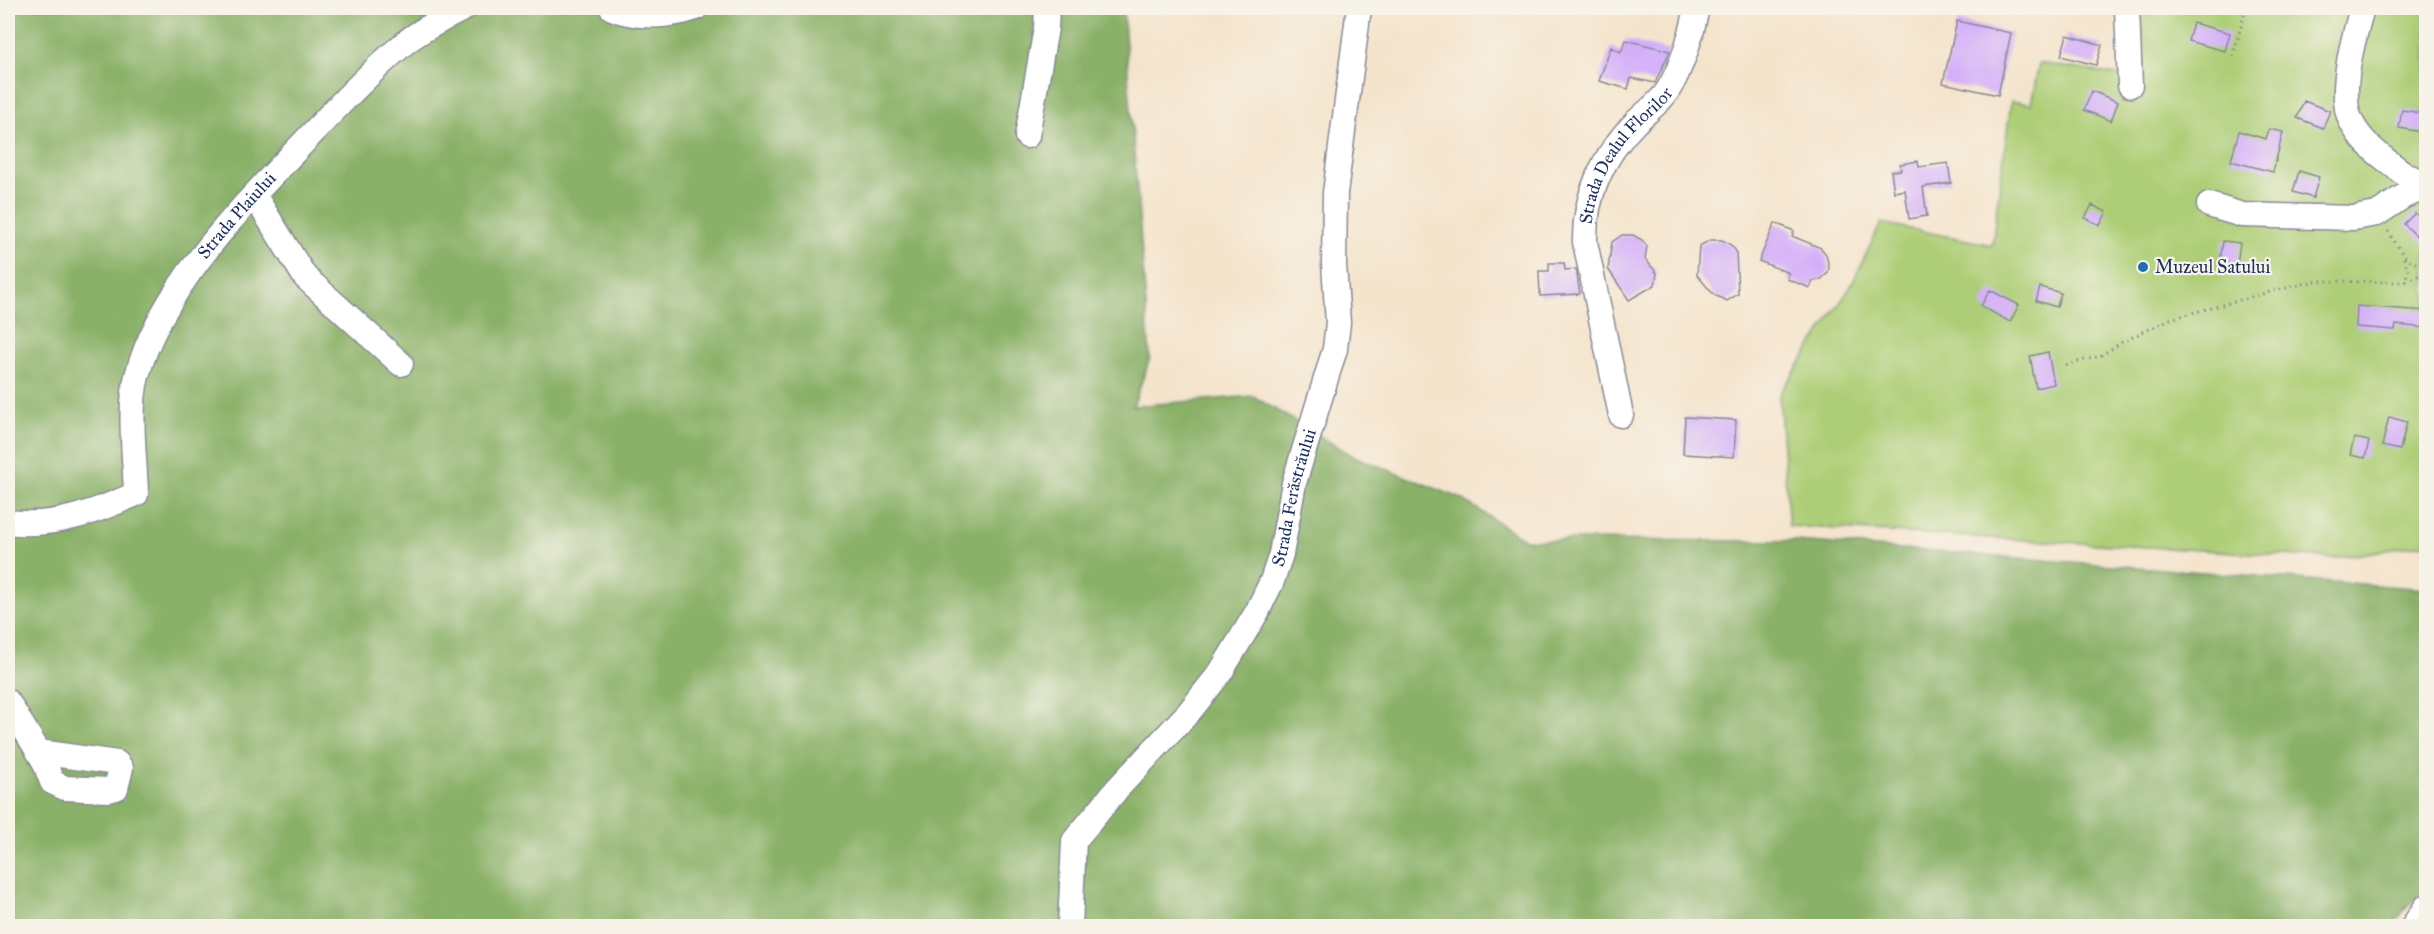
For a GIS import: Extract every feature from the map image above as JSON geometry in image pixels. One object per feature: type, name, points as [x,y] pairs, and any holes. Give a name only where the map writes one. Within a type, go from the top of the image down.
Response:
[{"type":"street","name":"Strada Plaiului","points":[[8,522],[21,524],[60,521],[90,514],[136,494],[133,399],[136,376],[167,306],[222,231],[351,93],[407,41],[465,8]]},
{"type":"street","points":[[612,8],[641,15],[673,13],[696,8]]},
{"type":"street","points":[[1027,136],[1046,28],[1047,8]]},
{"type":"street","name":"Strada Ferăstrăului","points":[[1070,927],[1074,841],[1117,789],[1189,712],[1220,673],[1257,612],[1272,581],[1281,554],[1294,483],[1335,350],[1338,323],[1334,264],[1335,193],[1359,8]]},
{"type":"street","name":"Strada Dealul Florilor","points":[[1622,415],[1585,242],[1586,210],[1599,172],[1616,147],[1634,124],[1668,90],[1693,30],[1697,8]]},
{"type":"street","points":[[2127,8],[2130,85]]},
{"type":"street","points":[[2210,206],[2242,215],[2354,218],[2377,214],[2416,186],[2360,135],[2347,110],[2348,74],[2362,8]]},
{"type":"street","points":[[254,195],[305,277],[401,364]]},
{"type":"street","points":[[8,702],[39,752]]},
{"type":"street","points":[[2413,927],[2427,907]]},
{"type":"path","points":[[2232,56],[2246,8]]},
{"type":"path","points":[[2377,214],[2403,255],[2408,271],[2405,282]]},
{"type":"path","points":[[2066,365],[2100,356],[2122,342],[2170,319],[2277,290],[2317,281],[2405,282],[2427,271],[2403,255]]},
{"type":"green space","points":[[8,8],[1123,8],[1150,358],[1133,406],[1253,396],[1353,456],[1462,499],[1525,540],[1796,541],[2426,589],[2426,891],[2408,906],[2391,926],[8,926]]},
{"type":"green space","name":"Muzeul Satului","points":[[2138,8],[2426,8],[2426,544],[2334,558],[1789,526],[1779,395],[1850,288],[1881,223],[1992,245],[2011,101],[2031,104],[2039,63],[2131,77]]},
{"type":"building","points":[[1957,21],[2011,33],[1998,95],[1943,83]]},
{"type":"building","points":[[2193,23],[2230,33],[2225,51],[2188,41]]},
{"type":"building","points":[[2067,35],[2102,45],[2096,65],[2061,56]]},
{"type":"building","points":[[1626,40],[1670,51],[1655,83],[1631,78],[1628,89],[1599,81],[1611,47],[1621,52]]},
{"type":"building","points":[[2092,91],[2118,102],[2111,121],[2084,110]]},
{"type":"building","points":[[2304,101],[2330,111],[2323,128],[2297,118]]},
{"type":"building","points":[[2402,110],[2427,114],[2427,133],[2399,128]]},
{"type":"building","points":[[2269,129],[2283,132],[2273,172],[2231,161],[2239,131],[2266,139]]},
{"type":"building","points":[[1918,161],[1919,167],[1948,163],[1951,183],[1923,187],[1927,216],[1909,219],[1905,190],[1894,192],[1891,171],[1901,170],[1900,164]]},
{"type":"building","points":[[2299,171],[2319,177],[2313,198],[2293,192]]},
{"type":"building","points":[[2092,205],[2107,212],[2100,225],[2085,218]]},
{"type":"building","points":[[2415,213],[2427,224],[2427,246],[2404,224]]},
{"type":"building","points":[[1775,223],[1794,231],[1792,236],[1821,248],[1826,254],[1828,273],[1820,280],[1813,281],[1810,288],[1787,279],[1789,273],[1759,261]]},
{"type":"building","points":[[1622,235],[1633,235],[1642,240],[1647,246],[1645,259],[1657,273],[1655,285],[1629,300],[1608,269],[1612,242]]},
{"type":"building","points":[[1711,240],[1722,240],[1736,251],[1738,294],[1727,301],[1714,295],[1697,275],[1699,246]]},
{"type":"building","points":[[2223,241],[2240,243],[2237,265],[2220,263]]},
{"type":"building","points":[[1549,263],[1564,263],[1565,270],[1576,269],[1580,294],[1540,296],[1539,271],[1549,271]]},
{"type":"building","points":[[2040,287],[2061,293],[2057,307],[2036,301]]},
{"type":"building","points":[[1990,290],[2019,305],[2010,322],[1981,306]]},
{"type":"building","points":[[2357,306],[2427,311],[2427,328],[2396,325],[2395,330],[2356,327]]},
{"type":"building","points":[[2048,352],[2054,384],[2036,388],[2030,356]]},
{"type":"building","points":[[1685,417],[1736,420],[1734,457],[1683,454]]},
{"type":"building","points":[[2389,417],[2407,422],[2400,450],[2382,446]]},
{"type":"building","points":[[2354,438],[2369,441],[2365,458],[2350,455]]},
{"type":"place","name":"Muzeul Satului","points":[[2143,267]]}]
